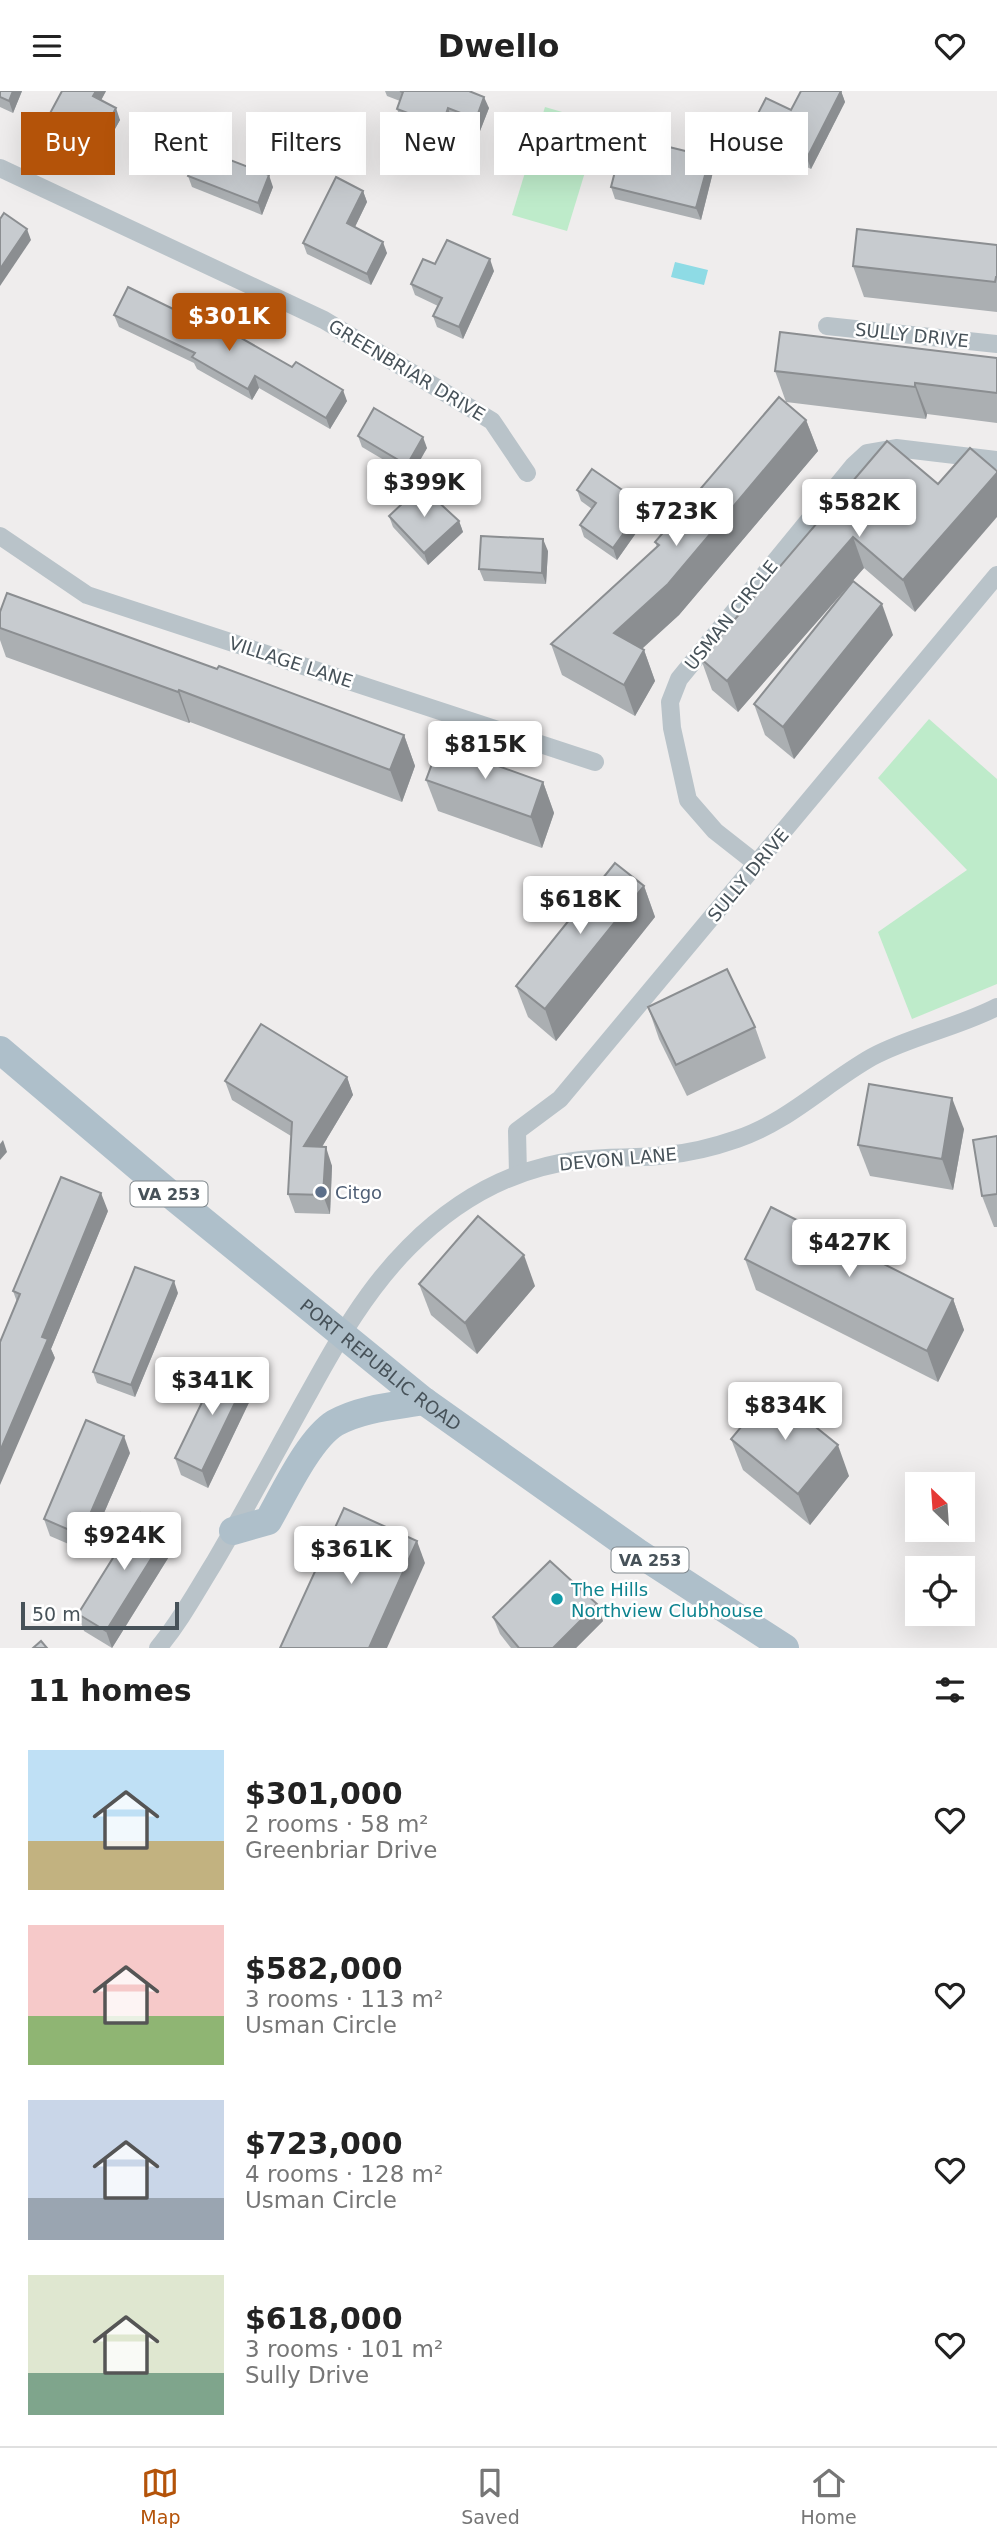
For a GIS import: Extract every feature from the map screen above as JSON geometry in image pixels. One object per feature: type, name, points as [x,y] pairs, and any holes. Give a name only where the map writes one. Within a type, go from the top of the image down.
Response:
[{"type":"main road","name":"PORT REPUBLIC ROAD","points":[[0,1050],[72,1114],[425,1401],[615,1537],[785,1648]]},
{"type":"main road","points":[[233,1531],[268,1521],[317,1439],[334,1424],[356,1414],[425,1401]]},
{"type":"street","name":"GREENBRIAR DRIVE","points":[[0,168],[324,320],[492,421],[527,473]]},
{"type":"street","name":"SULLY DRIVE","points":[[827,326],[997,344]]},
{"type":"street","name":"USMAN CIRCLE","points":[[757,864],[715,831],[688,800],[671,728],[670,702],[679,679],[854,465],[867,453],[896,448],[997,460]]},
{"type":"street","name":"VILLAGE LANE","points":[[0,536],[87,595],[595,762]]},
{"type":"street","name":"SULLY DRIVE","points":[[518,1174],[517,1131],[560,1098],[997,575]]},
{"type":"street","name":"DEVON LANE","points":[[158,1648],[185,1611],[233,1531],[341,1334],[407,1249],[430,1228],[466,1201],[518,1174],[583,1159],[663,1156],[698,1150],[740,1138],[782,1118],[873,1056],[914,1039],[957,1026],[997,1007]]},
{"type":"green space","points":[[545,107],[562,112],[543,112]]},
{"type":"green space","points":[[524,175],[584,175],[567,231],[512,215]]},
{"type":"green space","points":[[929,719],[997,779],[997,984],[912,1019],[878,932],[967,870],[878,778]]},
{"type":"water","points":[[675,262],[708,270],[704,285],[671,277]]},
{"type":"building","points":[[0,91],[13,91],[9,101],[0,97]]},
{"type":"building","points":[[62,91],[96,91],[93,96],[116,108],[114,112],[51,112]]},
{"type":"building","points":[[400,91],[469,91],[484,97],[479,112],[458,112],[448,108],[447,112],[405,112],[397,109],[403,92]]},
{"type":"building","points":[[801,91],[841,91],[808,156],[808,112],[759,112],[766,98],[791,110]]},
{"type":"building","points":[[671,147],[685,151],[685,175],[705,175],[696,208],[611,187],[614,175],[671,175]]},
{"type":"building","points":[[232,161],[246,166],[246,175],[269,175],[258,203],[188,176],[232,175]]},
{"type":"building","points":[[336,177],[363,191],[347,223],[383,242],[367,274],[303,243]]},
{"type":"building","points":[[4,213],[27,229],[0,269],[0,219]]},
{"type":"building","points":[[857,229],[997,245],[997,277],[995,282],[853,266]]},
{"type":"building","points":[[447,240],[490,259],[459,327],[433,316],[442,298],[411,284],[423,259],[435,264]]},
{"type":"building","points":[[128,287],[210,327],[213,322],[292,367],[296,362],[343,390],[326,418],[255,376],[248,389],[192,357],[195,353],[114,315]]},
{"type":"building","points":[[780,332],[997,358],[997,393],[915,383],[915,387],[775,371]]},
{"type":"building","points":[[779,397],[806,420],[668,584],[614,633],[644,650],[624,685],[551,644],[659,545],[655,542]]},
{"type":"building","points":[[374,408],[423,437],[407,465],[358,436]]},
{"type":"building","points":[[887,441],[938,484],[970,448],[997,473],[903,580],[853,537],[727,681],[701,659]]},
{"type":"building","points":[[592,469],[644,505],[613,548],[580,525],[596,503],[577,490]]},
{"type":"building","points":[[421,486],[459,521],[424,553],[389,516]]},
{"type":"building","points":[[481,536],[543,539],[542,573],[479,569]]},
{"type":"building","points":[[853,581],[882,604],[783,727],[754,704]]},
{"type":"building","points":[[7,593],[217,669],[219,666],[404,735],[390,770],[179,690],[178,692],[0,628],[0,612]]},
{"type":"building","points":[[439,745],[543,782],[531,817],[426,780]]},
{"type":"building","points":[[615,863],[644,886],[545,1009],[516,986]]},
{"type":"building","points":[[727,969],[755,1027],[676,1065],[648,1007]]},
{"type":"building","points":[[261,1024],[347,1077],[304,1146],[326,1147],[323,1195],[288,1194],[292,1122],[225,1081]]},
{"type":"building","points":[[869,1084],[952,1098],[942,1159],[858,1145]]},
{"type":"building","points":[[997,1136],[997,1194],[982,1196],[973,1140]]},
{"type":"building","points":[[61,1177],[101,1193],[42,1337],[48,1339],[0,1451],[0,1342],[20,1294],[13,1291]]},
{"type":"building","points":[[771,1207],[953,1299],[927,1351],[745,1259]]},
{"type":"building","points":[[478,1216],[524,1255],[465,1323],[419,1284]]},
{"type":"building","points":[[135,1267],[174,1281],[131,1385],[93,1372]]},
{"type":"building","points":[[221,1363],[248,1376],[202,1471],[175,1458]]},
{"type":"building","points":[[771,1391],[838,1445],[798,1494],[731,1439]]},
{"type":"building","points":[[86,1420],[124,1436],[81,1535],[44,1519]]},
{"type":"building","points":[[344,1508],[417,1541],[369,1648],[280,1648]]},
{"type":"building","points":[[141,1513],[169,1530],[106,1631],[78,1614]]},
{"type":"building","name":"The Hills Northview Clubhouse","points":[[550,1561],[597,1604],[553,1648],[519,1648],[493,1617]]},
{"type":"building","points":[[41,1641],[47,1648],[33,1648]]},
{"type":"place","name":"Citgo","points":[[321,1192]]},
{"type":"place","name":"The Hills Northview Clubhouse","points":[[557,1599]]}]
